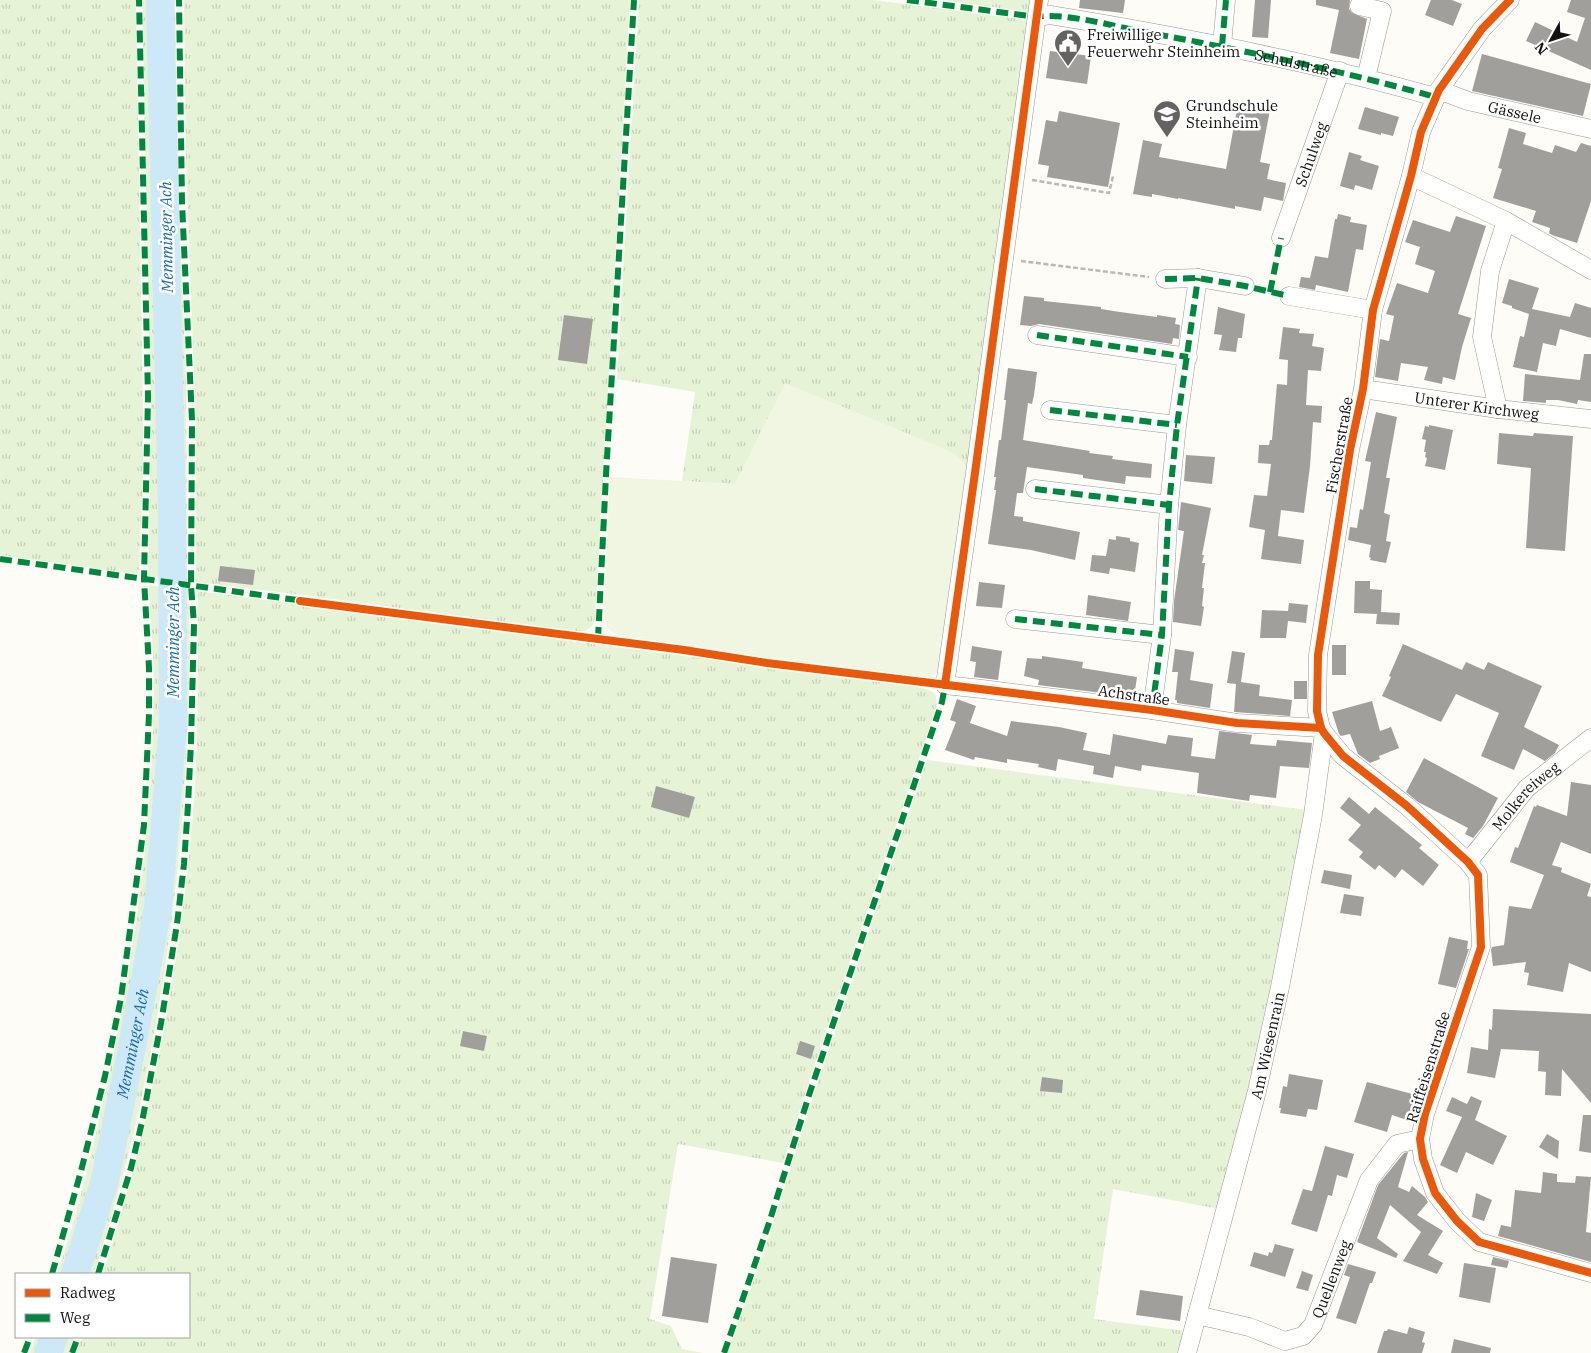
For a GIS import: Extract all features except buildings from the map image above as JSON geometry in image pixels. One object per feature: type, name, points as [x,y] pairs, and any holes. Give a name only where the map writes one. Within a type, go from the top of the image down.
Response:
[{"type":"street","points":[[1222,46],[1226,0]]},
{"type":"street","name":"Fischerstraße","points":[[1322,731],[1317,711],[1318,655],[1350,450],[1363,389],[1373,310],[1411,176],[1421,132],[1437,94],[1477,35],[1510,0]]},
{"type":"street","points":[[1359,6],[1382,11],[1366,78]]},
{"type":"street","points":[[1004,259],[1038,8]]},
{"type":"street","name":"Schulstraße","points":[[1038,8],[1050,15],[1222,46],[1437,94]]},
{"type":"street","name":"Schulweg","points":[[1281,238],[1340,72]]},
{"type":"street","name":"Gässele","points":[[1437,94],[1591,129]]},
{"type":"street","points":[[1411,176],[1506,221],[1591,270]]},
{"type":"street","points":[[1498,409],[1482,337],[1490,271],[1506,221]]},
{"type":"street","name":"Achstraße","points":[[1004,259],[962,570],[944,685],[982,688],[1152,710],[1237,723],[1322,731]]},
{"type":"street","points":[[1165,279],[1198,278],[1245,286]]},
{"type":"street","points":[[1152,710],[1162,635],[1169,505],[1177,425],[1198,278]]},
{"type":"street","points":[[1289,296],[1373,310]]},
{"type":"street","points":[[1037,335],[1188,357]]},
{"type":"street","name":"Unterer Kirchweg","points":[[1363,389],[1498,409],[1591,419]]},
{"type":"street","points":[[1050,410],[1177,425]]},
{"type":"street","points":[[1036,489],[1169,505]]},
{"type":"street","points":[[1015,620],[1162,635]]},
{"type":"street","points":[[1322,731],[1343,756],[1407,806],[1468,862]]},
{"type":"street","name":"Am Wiesenrain","points":[[1187,1353],[1257,1091],[1280,987],[1313,815],[1322,731]]},
{"type":"street","name":"Molkereiweg","points":[[1468,862],[1527,788],[1591,738]]},
{"type":"street","name":"Raiffeisenstraße","points":[[1468,862],[1478,875],[1481,947],[1425,1114],[1420,1139],[1423,1159],[1435,1193],[1458,1221],[1479,1242],[1591,1273]]},
{"type":"street","name":"Quellenweg","points":[[1197,1315],[1249,1327],[1286,1341],[1303,1336],[1313,1325],[1370,1180],[1397,1144],[1420,1139]]},
{"type":"path","points":[[1016,177],[1109,193],[1112,176]]},
{"type":"path","points":[[1004,259],[1165,279]]},
{"type":"green space","points":[[0,0],[136,0],[143,476],[139,568],[138,572],[134,574],[0,555]]},
{"type":"green space","points":[[142,0],[175,0],[179,203],[186,379],[187,581],[148,576],[151,410]]},
{"type":"green space","points":[[184,0],[630,0],[595,617],[588,630],[579,632],[569,631],[196,582],[196,428],[186,157]]},
{"type":"green space","points":[[639,0],[873,0],[1020,19],[1029,23],[970,477],[961,460],[955,455],[902,432],[735,484],[682,481],[695,392],[617,379]]},
{"type":"green space","points":[[942,0],[1033,0],[1028,12]]},
{"type":"green space","points":[[785,383],[938,446],[956,455],[967,468],[940,666],[931,678],[768,658],[630,638],[614,633],[606,623],[604,611],[610,477],[735,484]]},
{"type":"green space","points":[[149,585],[188,591],[189,676],[186,762],[180,846],[176,888],[150,1054],[132,1140],[94,1273],[57,1273],[69,1238],[98,1125],[121,1016],[130,961],[145,850],[150,795],[154,671]]},
{"type":"green space","points":[[198,591],[917,687],[933,692],[937,702],[936,708],[783,1163],[678,1144],[650,1319],[671,1326],[682,1349],[703,1353],[76,1353],[82,1338],[190,1338],[190,1273],[103,1273],[120,1218],[149,1104],[171,989],[180,932],[193,815],[198,703]]},
{"type":"green space","points":[[927,760],[1307,810],[1273,991],[1219,1209],[1113,1189],[1094,1319],[1185,1331],[1179,1353],[727,1353],[767,1243],[813,1097]]},
{"type":"green space","points":[[36,1338],[74,1338],[69,1353],[30,1353]]},
{"type":"waterway","name":"Memminger Ach","points":[[75,1273],[105,1180],[158,907],[173,724],[172,512],[160,0]]},
{"type":"waterway","name":"Memminger Ach","points":[[48,1353],[54,1338]]},
{"type":"marked path","points":[[52,1273],[105,1076],[121,998],[144,825],[149,714],[149,668],[144,579],[148,397],[139,0]]},
{"type":"marked path","points":[[98,1273],[131,1168],[161,1023],[177,924],[188,805],[194,624],[191,586],[192,420],[182,203],[179,0]]},
{"type":"marked path","points":[[598,639],[634,0]]},
{"type":"marked path","points":[[907,0],[1037,17],[1058,16],[1085,20],[1286,60],[1361,77],[1435,97]]},
{"type":"marked path","points":[[1222,46],[1226,0]]},
{"type":"marked path","points":[[1270,292],[1281,238]]},
{"type":"marked path","points":[[1165,279],[1198,278],[1289,296]]},
{"type":"marked path","points":[[1152,710],[1162,635],[1169,505],[1177,425],[1198,278]]},
{"type":"marked path","points":[[1037,335],[1188,357]]},
{"type":"marked path","points":[[1050,410],[1177,425]]},
{"type":"marked path","points":[[1035,489],[1169,505]]},
{"type":"marked path","points":[[0,559],[304,601]]},
{"type":"marked path","points":[[1015,619],[1162,635]]},
{"type":"marked path","points":[[724,1353],[942,702],[945,685],[941,685]]},
{"type":"marked path","points":[[24,1353],[30,1338]]},
{"type":"marked path","points":[[72,1353],[78,1338]]},
{"type":"cycle path","points":[[945,685],[1039,0]]},
{"type":"cycle path","points":[[1510,0],[1482,29],[1439,90],[1421,132],[1411,176],[1373,310],[1363,389],[1350,450],[1318,655],[1317,711],[1321,728],[1343,756],[1407,806],[1468,862],[1478,875],[1481,947],[1425,1114],[1420,1139],[1423,1159],[1435,1193],[1457,1221],[1479,1242],[1591,1273]]},
{"type":"cycle path","points":[[300,601],[684,650],[767,663],[1152,710],[1237,723],[1321,728]]},
{"type":"place","name":"Freiwillige Feuerwehr Steinheim","points":[[1068,67]]},
{"type":"place","name":"Grundschule Steinheim","points":[[1167,138]]}]
